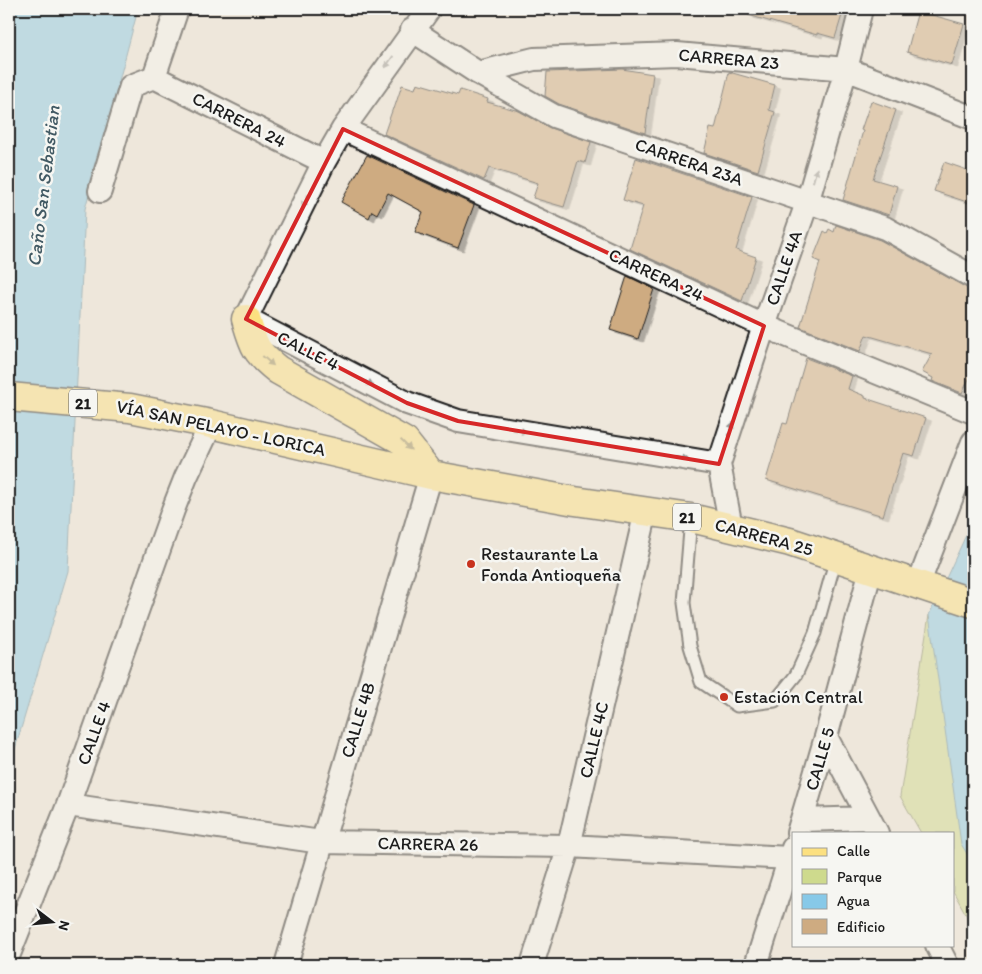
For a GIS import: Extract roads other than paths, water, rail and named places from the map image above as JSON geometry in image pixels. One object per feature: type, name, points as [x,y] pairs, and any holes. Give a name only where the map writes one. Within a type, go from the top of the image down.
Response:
[{"type":"main road","points":[[246,319],[253,343],[262,357],[278,370],[406,442],[431,474]]},
{"type":"main road","name":"VÍA SAN PELAYO - LORICA","points":[[9,396],[114,405],[157,412],[431,474]]},
{"type":"main road","name":"CARRERA 25","points":[[431,474],[575,501],[691,518],[730,527],[790,542],[973,603]]},
{"type":"street","points":[[100,191],[132,86],[154,77],[177,9]]},
{"type":"street","points":[[246,319],[324,162],[343,129],[412,30],[429,9]]},
{"type":"street","name":"CALLE 4A","points":[[730,527],[719,464],[807,203],[846,69],[861,9]]},
{"type":"street","name":"CARRERA 23A","points":[[412,30],[478,74],[554,116],[885,228],[973,277]]},
{"type":"street","name":"CARRERA 23","points":[[478,74],[534,59],[677,54],[846,69],[973,118]]},
{"type":"street","name":"CARRERA 24","points":[[154,77],[324,162]]},
{"type":"street","name":"CARRERA 24","points":[[343,129],[764,326],[973,412]]},
{"type":"street","name":"CALLE 4","points":[[246,319],[407,403],[458,421],[719,464]]},
{"type":"street","name":"CALLE 4","points":[[9,954],[68,805],[173,510],[211,424]]},
{"type":"street","points":[[927,588],[973,442]]},
{"type":"street","name":"CALLE 4B","points":[[286,965],[431,474]]},
{"type":"street","name":"CALLE 4C","points":[[532,965],[569,846],[646,511]]},
{"type":"street","name":"CALLE 5","points":[[800,826],[871,569]]},
{"type":"street","points":[[800,826],[873,825],[826,737]]},
{"type":"street","name":"CARRERA 26","points":[[68,805],[321,842],[569,846],[792,853]]},
{"type":"street","points":[[756,965],[792,853]]},
{"type":"street","points":[[937,946],[947,965]]},
{"type":"lane","points":[[691,518],[684,603],[690,646],[701,682],[736,706],[775,701],[796,675],[815,633],[836,558]]},
{"type":"water","name":"Caño San Sebastian","points":[[9,9],[137,9],[85,209],[68,571],[9,769]]},
{"type":"water","points":[[973,520],[973,863],[961,844],[929,615]]},
{"type":"place","name":"Restaurante La Fonda Antioqueña","points":[[471,564]]},
{"type":"place","name":"Estación Central","points":[[724,697]]}]
